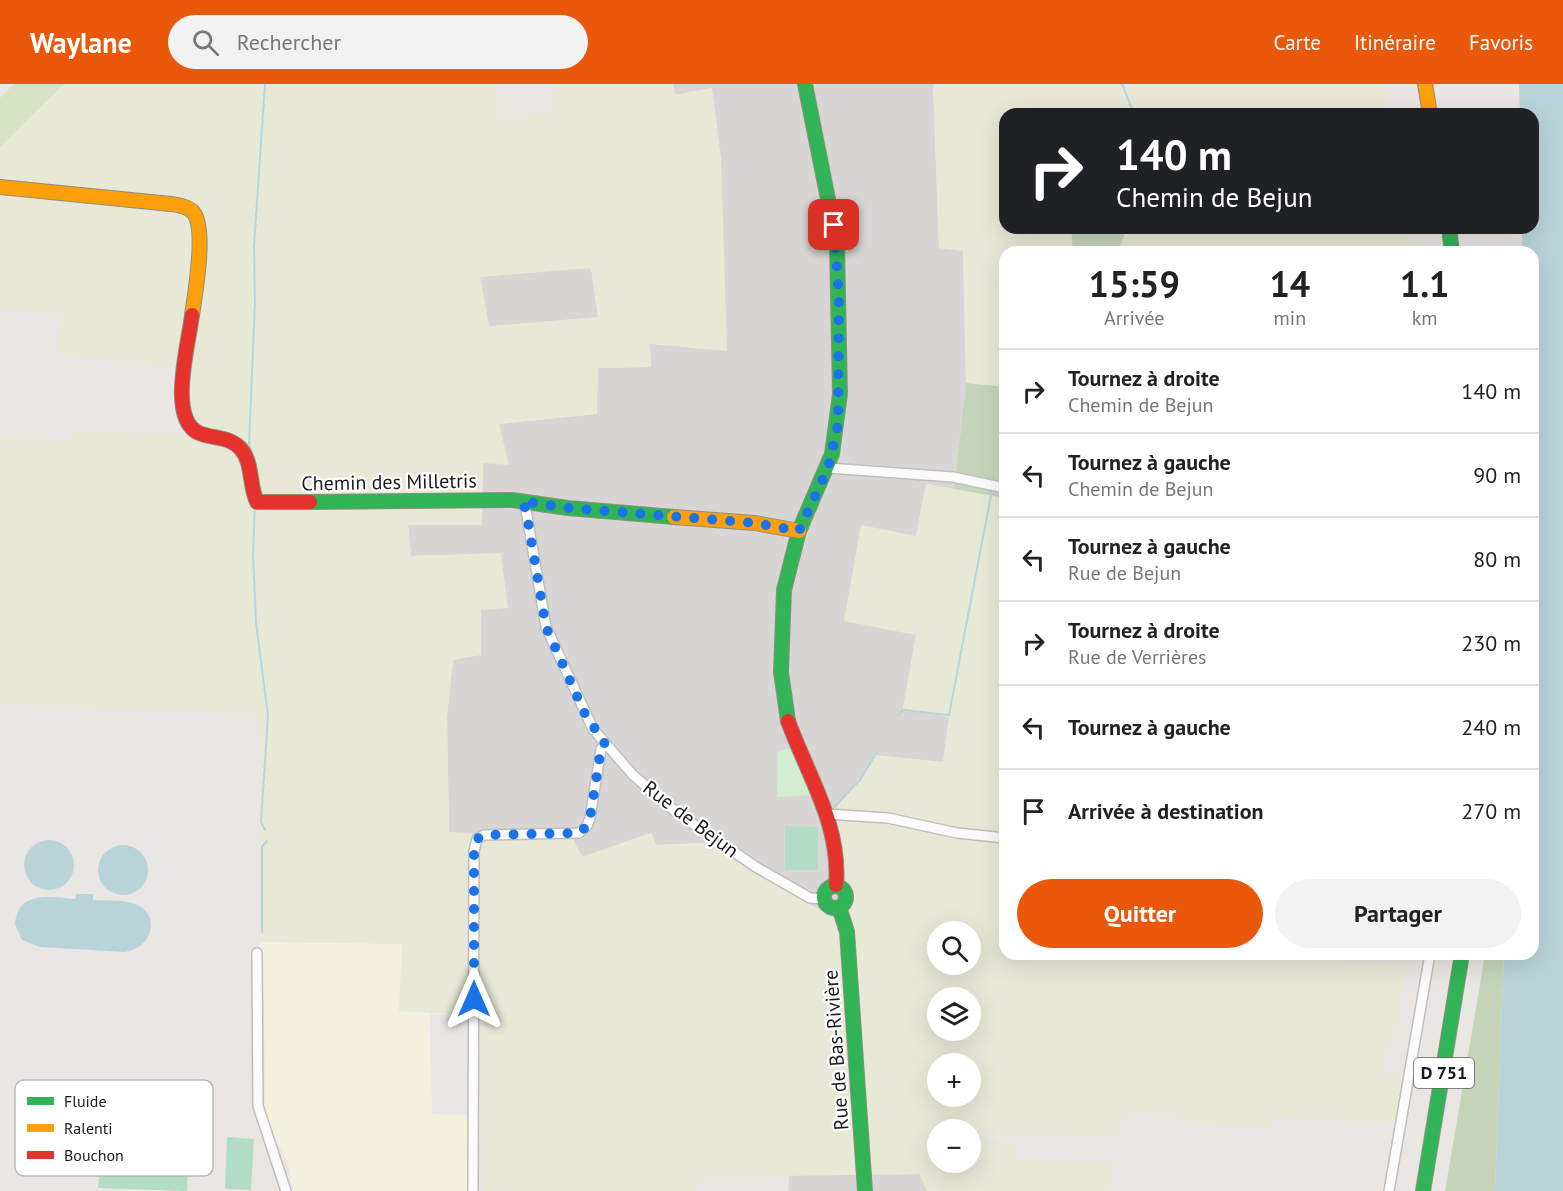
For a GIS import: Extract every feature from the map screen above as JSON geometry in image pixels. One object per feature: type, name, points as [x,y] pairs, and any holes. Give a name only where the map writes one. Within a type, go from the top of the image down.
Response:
[{"type":"street","points":[[805,84],[837,246],[840,372],[838,425],[828,468],[799,531],[788,572],[782,630],[781,672],[785,710],[800,756],[827,814],[838,857],[836,885]]},
{"type":"street","points":[[1425,84],[1429,108]]},
{"type":"street","name":"Chemin des Milletris","points":[[0,186],[171,204],[187,207],[195,216],[199,226],[197,262],[181,409],[192,431],[201,436],[225,439],[237,445],[245,453],[249,461],[249,488],[257,502],[522,501],[568,508],[755,523],[799,531]]},
{"type":"street","points":[[828,468],[953,477],[999,487]]},
{"type":"street","name":"Rue de Bejun","points":[[522,501],[526,510],[546,627],[593,729],[650,791],[712,838],[810,898],[824,899]]},
{"type":"street","points":[[473,1191],[474,851],[477,839],[484,835],[579,833],[587,826],[590,818],[601,749],[605,744]]},
{"type":"street","points":[[827,814],[888,818],[957,833],[999,837]]},
{"type":"street","points":[[836,885],[843,889],[846,897],[839,907],[832,908],[824,899],[826,890],[836,885]]},
{"type":"street","name":"Rue de Bas-Rivière","points":[[839,907],[847,932],[865,1191]]},
{"type":"street","points":[[257,953],[258,1106],[286,1191]]},
{"type":"street","points":[[1389,1191],[1429,960]]},
{"type":"street","name":"D 751","points":[[1423,1191],[1461,960]]},
{"type":"shaded area","points":[[673,84],[933,84],[939,248],[963,251],[966,383],[954,489],[926,484],[916,536],[844,620],[916,635],[903,708],[949,717],[943,762],[874,755],[869,766],[837,807],[833,820],[846,878],[837,920],[705,843],[656,845],[651,833],[582,857],[572,837],[449,833],[447,716],[453,660],[481,610],[501,554],[411,556],[408,524],[482,525],[483,462],[508,464],[499,424],[596,414],[598,368],[651,367],[650,344],[711,88],[675,95]]},
{"type":"shaded area","points":[[591,267],[598,317],[489,327],[480,277]]},
{"type":"shaded area","points":[[470,842],[468,1016],[430,1014],[432,1114],[469,1115],[468,1191],[293,1191],[288,1164],[273,1135],[265,1105],[264,1009],[260,942],[261,843]]},
{"type":"shaded area","points":[[920,1174],[927,1191],[788,1191],[789,1175]]},
{"type":"green space","points":[[14,84],[64,84],[0,147],[0,98]]},
{"type":"green space","points":[[64,84],[494,84],[500,121],[555,112],[552,84],[673,84],[675,95],[712,88],[721,159],[727,351],[650,344],[651,367],[598,368],[597,414],[499,424],[509,465],[483,463],[482,525],[408,525],[411,556],[501,553],[508,608],[481,610],[481,655],[453,660],[447,716],[449,832],[572,837],[582,857],[651,833],[656,845],[705,843],[837,920],[846,878],[833,820],[837,807],[869,766],[874,755],[943,762],[949,717],[903,708],[916,635],[844,621],[861,525],[916,536],[926,484],[999,497],[999,960],[1342,960],[1406,966],[1398,1019],[1381,1073],[1400,1074],[1395,1124],[1274,1116],[1272,1128],[1180,1120],[1181,1114],[1127,1111],[1115,1137],[981,1133],[981,1119],[927,1119],[927,1173],[981,1173],[981,1140],[1017,1145],[1016,1160],[1116,1164],[1104,1191],[927,1191],[920,1174],[701,1177],[697,1191],[482,1191],[480,1016],[399,1011],[402,944],[260,942],[261,714],[0,703],[0,436],[70,442],[71,430],[183,436],[188,368],[58,353],[62,313],[0,308],[0,147]],"holes":[[[591,268],[598,317],[489,326],[480,277]]]},
{"type":"green space","points":[[933,84],[1385,84],[1388,108],[999,108],[999,234],[1072,234],[1072,246],[999,246],[999,386],[966,383],[963,251],[939,248]]},
{"type":"green space","points":[[1072,234],[1125,234],[1120,246],[1072,246]]},
{"type":"green space","points":[[1125,234],[1409,234],[1410,244],[1410,246],[1120,246]]},
{"type":"green space","points":[[966,383],[999,386],[999,497],[954,489]]},
{"type":"green space","points":[[791,748],[813,795],[777,797],[778,751]]},
{"type":"green space","points":[[785,826],[818,827],[818,870],[785,870]]},
{"type":"green space","points":[[1484,960],[1504,960],[1495,1191],[1445,1191]]},
{"type":"green space","points":[[227,1137],[254,1139],[251,1190],[225,1189]]},
{"type":"green space","points":[[99,1176],[188,1176],[187,1191],[98,1188]]},
{"type":"water","points":[[1519,84],[1563,84],[1563,1191],[1495,1191],[1504,960],[1539,960],[1539,246],[1522,246],[1522,234],[1539,234],[1539,108],[1520,108]]},
{"type":"water","points":[[49,840],[58,842],[69,851],[74,865],[72,874],[63,885],[49,890],[40,888],[29,879],[24,865],[26,856],[35,845]]},
{"type":"water","points":[[123,845],[141,852],[148,870],[141,888],[123,895],[105,888],[98,870],[105,852]]},
{"type":"water","points":[[76,894],[93,894],[93,900],[125,901],[144,909],[151,923],[147,939],[133,950],[124,952],[40,947],[22,940],[15,924],[17,913],[22,905],[37,898],[75,899]]},
{"type":"waterway","points":[[254,459],[249,443],[255,303],[254,246],[265,84]]},
{"type":"waterway","points":[[1122,84],[1132,108]]},
{"type":"waterway","points":[[1117,246],[1120,234]]},
{"type":"waterway","points":[[993,480],[999,482]]},
{"type":"waterway","points":[[898,715],[903,710],[949,715],[992,490]]},
{"type":"waterway","points":[[255,505],[253,553],[256,622],[268,716],[261,822],[265,830]]},
{"type":"waterway","points":[[834,807],[860,780],[877,752]]},
{"type":"waterway","points":[[262,932],[262,847],[267,841]]},
{"type":"traffic: fast","points":[[788,721],[781,672],[784,590],[799,531],[832,454],[840,394],[837,244],[805,84]]},
{"type":"traffic: fast","points":[[1450,234],[1451,246]]},
{"type":"traffic: fast","points":[[310,502],[512,500],[568,508],[674,517]]},
{"type":"traffic: fast","points":[[835,886],[843,889],[846,897],[843,905],[835,908],[827,905],[824,897],[827,889],[835,886]]},
{"type":"traffic: fast","points":[[839,907],[847,932],[865,1191]]},
{"type":"traffic: fast","points":[[1423,1191],[1461,960]]},
{"type":"traffic: slow","points":[[1425,84],[1429,108]]},
{"type":"traffic: slow","points":[[0,187],[171,204],[191,210],[197,220],[200,246],[192,315]]},
{"type":"traffic: slow","points":[[674,517],[755,523],[799,531]]},
{"type":"traffic: jam","points":[[192,315],[182,379],[184,413],[189,425],[199,433],[227,440],[241,449],[247,461],[257,502],[310,502]]},
{"type":"traffic: jam","points":[[788,721],[828,821],[836,863],[836,885]]},
{"type":"route","points":[[474,999],[474,851],[477,839],[484,835],[579,833],[587,826],[590,818],[601,749],[605,744],[585,714],[546,627],[526,510],[522,501],[568,508],[719,519],[799,531],[828,468],[838,425],[840,404],[839,298],[834,225]]}]
